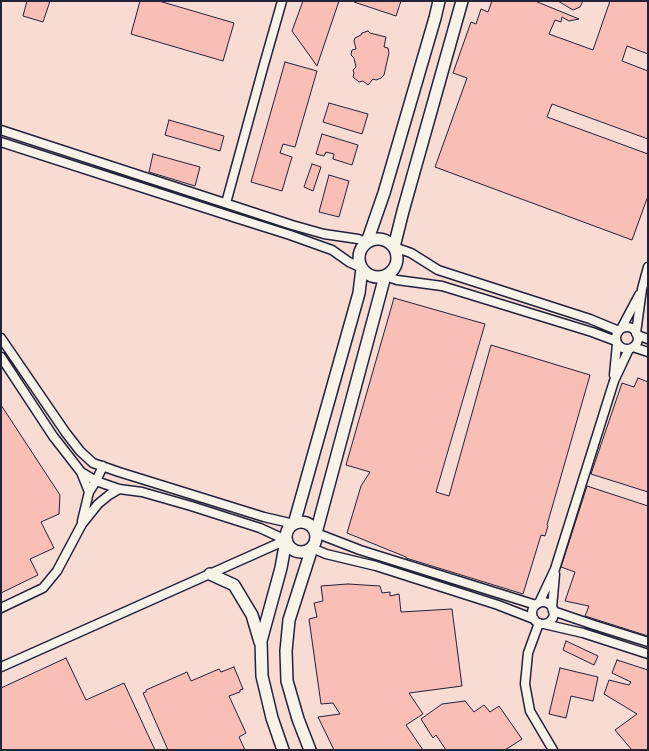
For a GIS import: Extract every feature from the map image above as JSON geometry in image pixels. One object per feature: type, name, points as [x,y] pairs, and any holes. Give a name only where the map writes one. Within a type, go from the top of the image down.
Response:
[{"type":"street","points":[[226,204],[282,1]]},
{"type":"street","points":[[367,242],[384,193],[440,1]]},
{"type":"street","points":[[394,247],[462,1]]},
{"type":"street","points":[[1,130],[292,225],[324,234],[358,239],[367,242]]},
{"type":"street","points":[[1,142],[290,235],[332,250],[349,262],[362,268]]},
{"type":"street","points":[[374,239],[383,239],[393,244],[394,247],[398,256],[395,268],[391,273],[378,277],[366,273],[362,268],[359,259],[360,252],[362,246],[367,242],[374,239]]},
{"type":"street","points":[[394,247],[411,253],[438,270],[620,330],[625,327],[629,328],[648,339]]},
{"type":"street","points":[[555,569],[554,614],[550,621],[539,622],[533,617],[533,610],[538,604],[555,569],[614,381],[631,348],[637,341],[642,289],[648,267]]},
{"type":"street","points":[[294,524],[359,294],[362,268]]},
{"type":"street","points":[[385,276],[397,280],[442,286],[584,329],[617,343],[623,348],[631,348],[648,352]]},
{"type":"street","points":[[310,750],[298,719],[287,681],[286,651],[289,620],[312,548],[316,540],[316,533],[385,276]]},
{"type":"street","points":[[614,381],[617,343],[616,337],[642,289]]},
{"type":"street","points":[[1,338],[62,427],[80,451],[93,463],[264,517],[294,524]]},
{"type":"street","points":[[1,357],[53,436],[81,472],[89,492]]},
{"type":"street","points":[[82,524],[89,492],[103,466]]},
{"type":"street","points":[[81,472],[96,481],[119,489],[142,492],[260,528],[286,540],[288,545],[296,551],[303,552],[312,548]]},
{"type":"street","points":[[1,608],[43,588],[57,572],[82,524],[98,504],[119,489]]},
{"type":"street","points":[[283,750],[272,718],[262,676],[261,641],[281,568],[286,535],[288,530],[294,524],[301,522],[308,523],[316,533],[360,550],[538,604],[545,603],[553,610],[648,642]]},
{"type":"street","points":[[1,667],[286,540]]},
{"type":"street","points":[[312,548],[326,554],[376,566],[498,605],[539,622],[583,633],[648,654]]},
{"type":"street","points":[[210,574],[234,585],[252,615],[261,643]]},
{"type":"street","points":[[539,622],[528,653],[525,684],[530,712],[553,750]]},
{"type":"shaded area","points":[[1,1],[648,1],[648,750],[1,750]]},
{"type":"building","points":[[27,1],[50,1],[43,22],[23,16]]},
{"type":"building","points":[[140,1],[159,1],[234,23],[223,61],[131,34]]},
{"type":"building","points":[[303,1],[339,1],[317,66],[292,31]]},
{"type":"building","points":[[354,1],[401,1],[396,16]]},
{"type":"building","points":[[492,1],[535,1],[579,19],[569,21],[562,17],[561,22],[555,20],[549,34],[593,50],[610,1],[648,1],[648,54],[627,46],[622,61],[648,71],[648,139],[552,104],[547,117],[648,154],[648,196],[632,240],[435,167],[467,78],[453,73],[471,22],[476,24],[481,9],[488,12]]},
{"type":"building","points":[[558,1],[583,1],[580,7],[573,10]]},
{"type":"building","points":[[368,31],[370,33],[386,37],[384,47],[388,48],[389,53],[384,75],[376,80],[373,79],[368,85],[363,81],[359,82],[353,77],[353,70],[356,67],[354,58],[351,55],[352,50],[356,49],[354,41],[355,38]]},
{"type":"building","points":[[285,62],[317,71],[295,147],[283,144],[280,153],[292,157],[282,191],[251,182]]},
{"type":"building","points":[[329,103],[368,114],[362,134],[323,122]]},
{"type":"building","points":[[169,120],[224,136],[220,151],[165,135]]},
{"type":"building","points":[[322,134],[358,145],[352,165],[333,159],[334,154],[326,152],[324,156],[316,154]]},
{"type":"building","points":[[153,154],[200,167],[195,186],[149,172]]},
{"type":"building","points":[[312,164],[321,167],[313,191],[304,187]]},
{"type":"building","points":[[329,175],[349,181],[339,217],[319,212]]},
{"type":"building","points":[[394,298],[485,324],[436,492],[449,496],[491,345],[590,375],[545,536],[541,535],[523,594],[406,558],[347,533],[361,486],[370,472],[346,465]]},
{"type":"building","points":[[638,378],[648,382],[648,492],[591,474],[622,383],[634,387]]},
{"type":"building","points":[[1,405],[60,495],[59,514],[41,522],[54,548],[30,559],[38,575],[1,593]]},
{"type":"building","points":[[587,486],[648,506],[648,636],[585,616],[589,606],[565,601],[575,572],[561,567]]},
{"type":"building","points":[[348,584],[380,586],[382,593],[390,592],[390,596],[399,594],[401,612],[452,609],[462,686],[409,693],[423,714],[406,725],[423,750],[334,750],[318,717],[340,714],[333,703],[321,704],[309,619],[317,617],[314,603],[323,601],[321,586]]},
{"type":"building","points":[[566,641],[598,656],[594,665],[563,650]]},
{"type":"building","points":[[66,658],[86,700],[124,683],[155,750],[1,750],[1,688]]},
{"type":"building","points":[[617,660],[648,670],[648,750],[632,750],[615,730],[637,714],[604,694],[609,680],[629,685],[631,682],[612,673]]},
{"type":"building","points":[[234,667],[243,689],[240,690],[240,692],[229,696],[246,733],[239,737],[245,750],[168,750],[143,693],[146,692],[146,690],[187,672],[191,681],[219,669],[221,672]]},
{"type":"building","points":[[560,668],[598,677],[593,701],[571,696],[566,718],[549,714]]},
{"type":"building","points":[[465,701],[474,712],[484,705],[490,712],[499,706],[522,739],[505,750],[446,750],[436,735],[433,738],[421,719],[442,704]]}]
